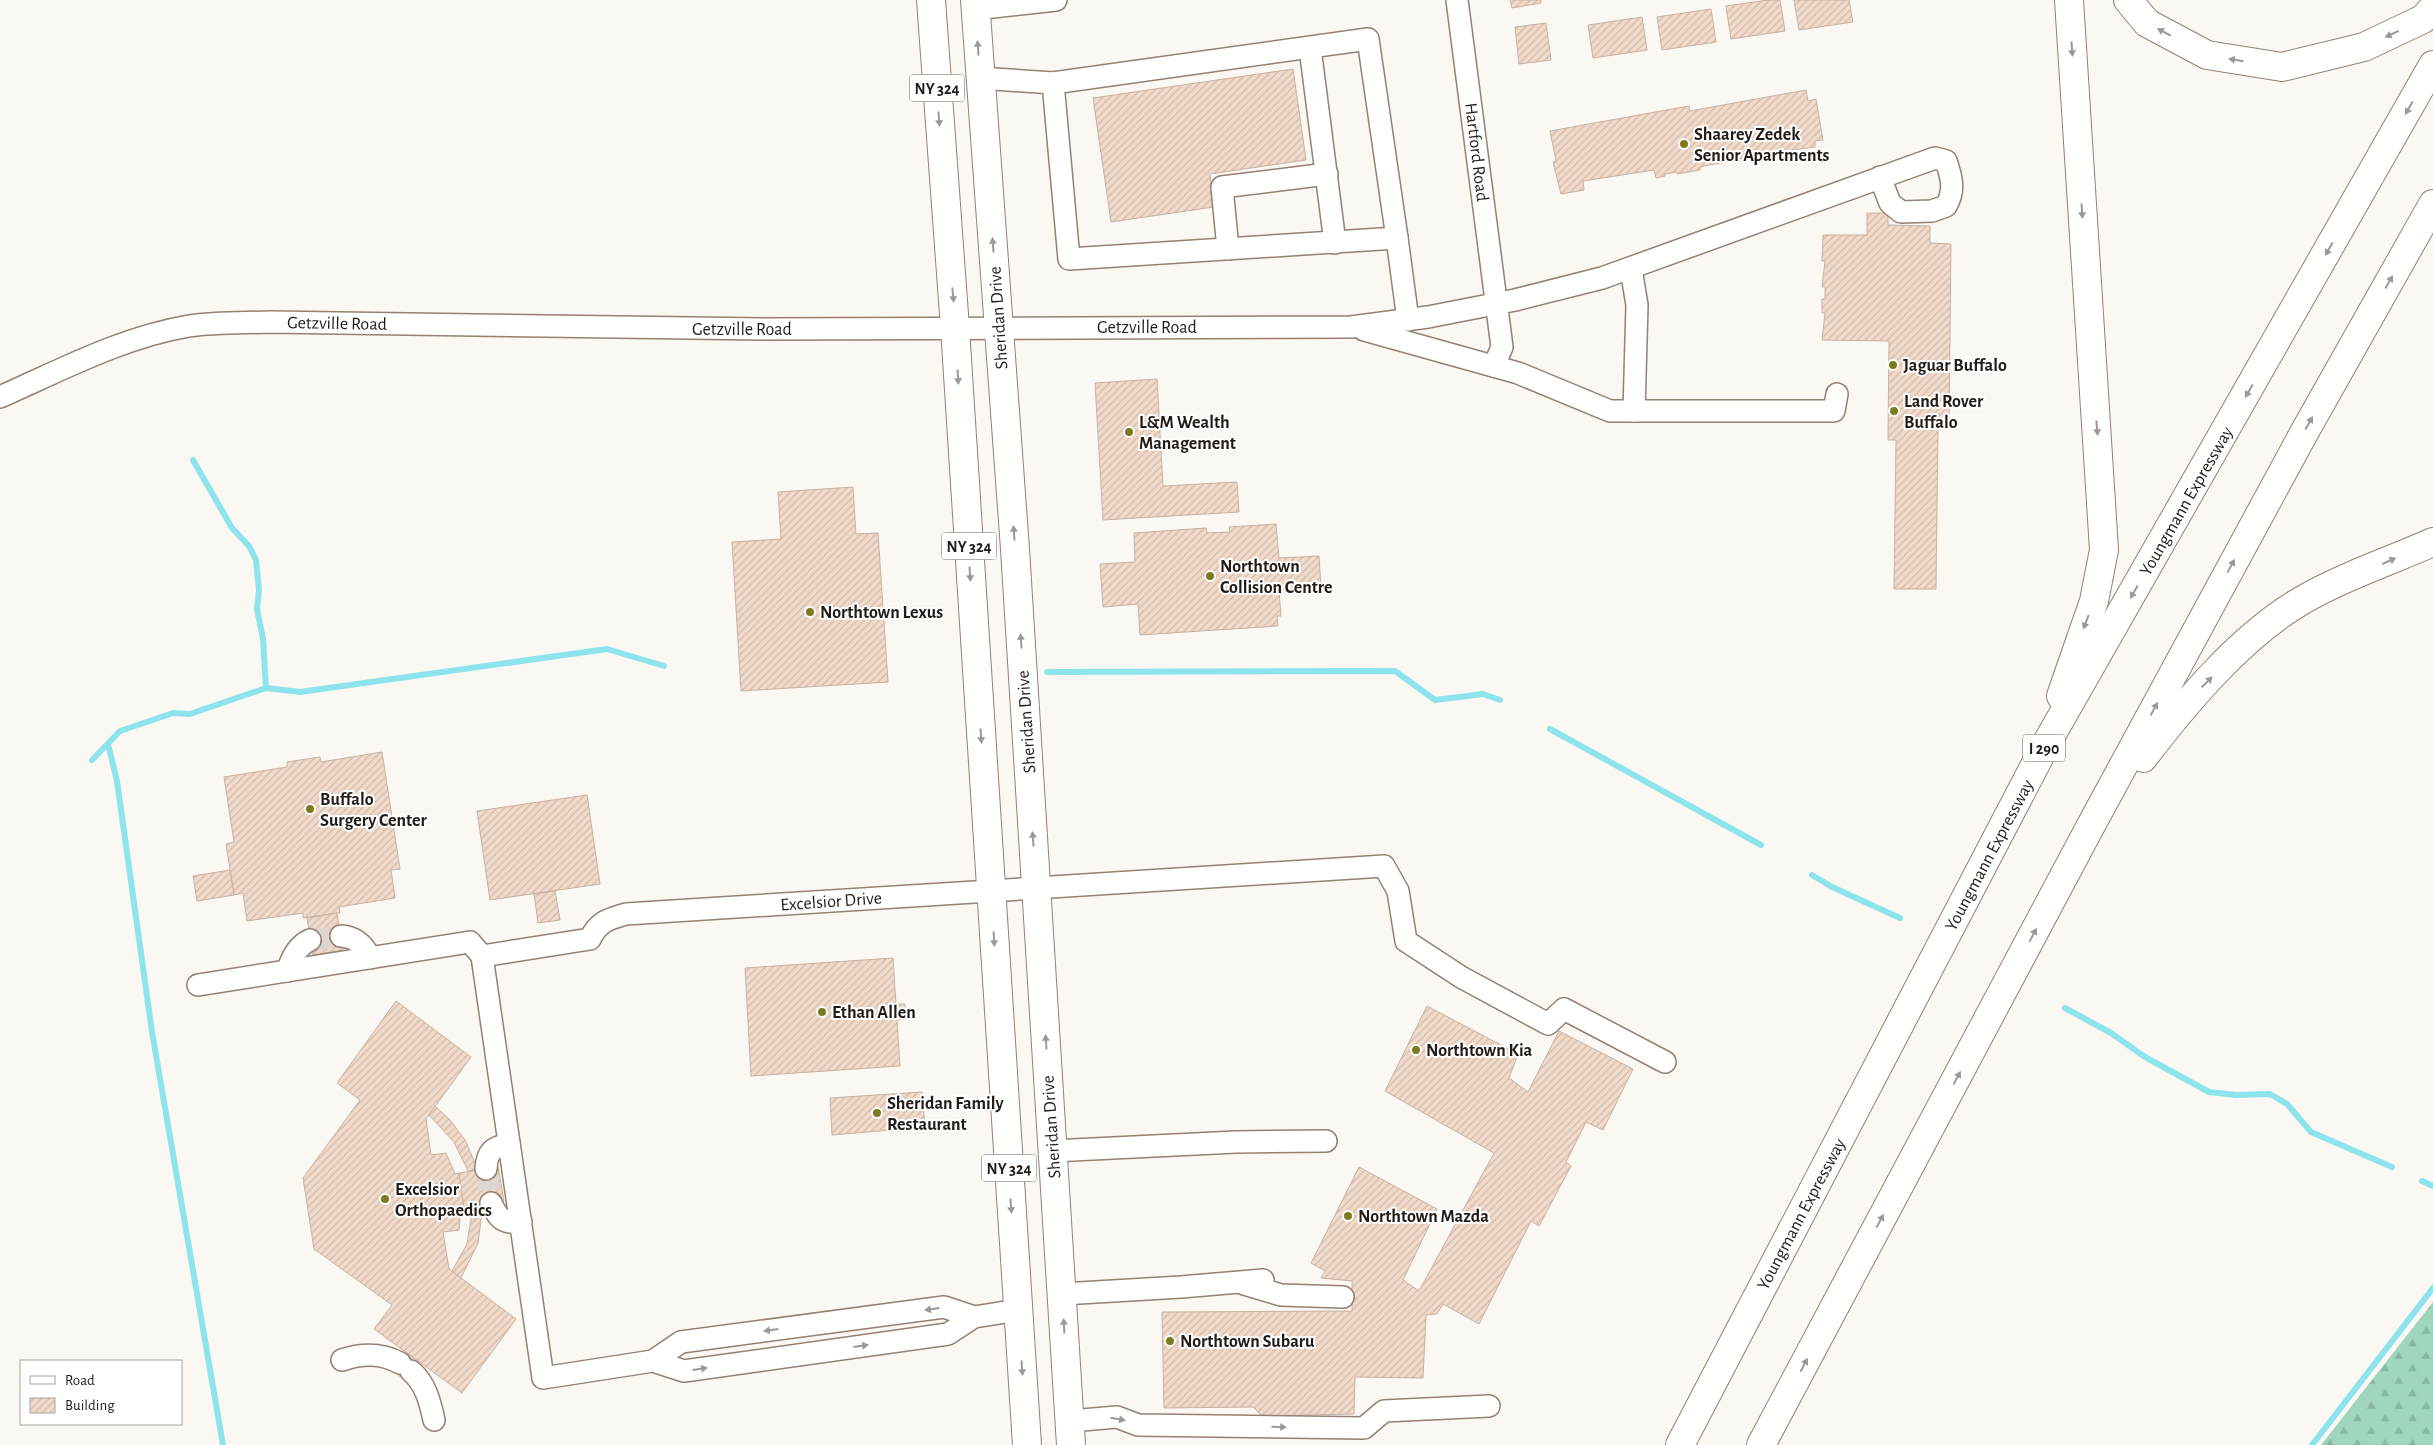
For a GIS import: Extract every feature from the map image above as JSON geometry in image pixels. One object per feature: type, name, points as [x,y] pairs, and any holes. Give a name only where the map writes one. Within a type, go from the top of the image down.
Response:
[{"type":"main road","name":"NY 324","points":[[931,0],[955,328],[1027,1445]]},
{"type":"main road","points":[[2045,746],[2077,646],[2094,601],[2104,550],[2069,0]]},
{"type":"main road","points":[[2128,0],[2147,23],[2207,55],[2282,67],[2364,47],[2423,19],[2433,8]]},
{"type":"main road","name":"Sheridan Drive","points":[[975,4],[999,328],[1070,1433]]},
{"type":"main road","name":"Youngmann Expressway","points":[[1680,1445],[2045,746],[2433,65]]},
{"type":"main road","points":[[1763,1445],[2089,829],[2305,431],[2433,204]]},
{"type":"main road","points":[[2089,829],[2182,707],[2262,628],[2302,601],[2433,542]]},
{"type":"street","points":[[975,4],[1056,0]]},
{"type":"street","name":"Hartford Road","points":[[1456,0],[1502,347],[1494,366]]},
{"type":"street","points":[[980,78],[1053,83],[1368,39],[1408,320]]},
{"type":"street","points":[[1310,48],[1335,242]]},
{"type":"street","points":[[1053,83],[1069,259],[1397,238]]},
{"type":"street","points":[[1228,249],[1222,187],[1327,174]]},
{"type":"street","name":"Getzville Road","points":[[0,397],[127,342],[187,327],[214,323],[270,322],[763,330],[1352,327],[1408,320],[1496,304],[1632,269],[1880,177]]},
{"type":"street","points":[[1632,269],[1637,306],[1634,410]]},
{"type":"street","points":[[1352,327],[1518,373],[1610,411],[1834,411],[1836,394]]},
{"type":"street","name":"Excelsior Drive","points":[[482,956],[590,939],[596,927],[612,918],[626,914],[1384,866],[1398,891],[1406,942],[1461,976],[1548,1024],[1564,1009],[1665,1062]]},
{"type":"street","points":[[341,936],[349,936],[358,941],[365,948],[370,958]]},
{"type":"street","points":[[287,971],[297,950],[302,944],[310,940]]},
{"type":"street","points":[[198,985],[470,942],[482,956],[543,1378],[653,1361],[681,1342],[944,1308],[974,1317]]},
{"type":"street","points":[[1052,1151],[1236,1142],[1326,1141]]},
{"type":"street","points":[[486,1169],[490,1152],[496,1146],[510,1144]]},
{"type":"street","points":[[491,1203],[502,1221],[509,1224],[521,1222]]},
{"type":"street","points":[[1062,1294],[1263,1280]]},
{"type":"street","points":[[1237,1282],[1281,1295],[1343,1297]]},
{"type":"street","points":[[653,1361],[684,1371],[694,1370],[948,1334],[974,1317],[1018,1310]]},
{"type":"street","points":[[342,1360],[369,1354],[382,1356],[406,1367],[424,1387],[434,1420]]},
{"type":"street","points":[[1070,1433],[1117,1417],[1138,1426],[1364,1428],[1384,1411],[1489,1406]]},
{"type":"green space","points":[[2433,1302],[2433,1445],[2321,1445]]},
{"type":"building","points":[[1510,0],[1541,0],[1541,3],[1512,8]]},
{"type":"building","points":[[1780,0],[1785,31],[1731,39],[1726,6]]},
{"type":"building","points":[[1794,0],[1849,0],[1853,22],[1799,30]]},
{"type":"building","points":[[1711,9],[1716,42],[1662,50],[1657,17]]},
{"type":"building","points":[[1642,17],[1647,50],[1593,58],[1588,25]]},
{"type":"building","points":[[1546,23],[1551,60],[1519,64],[1515,27]]},
{"type":"building","points":[[1293,69],[1306,160],[1210,174],[1214,207],[1111,222],[1093,98]]},
{"type":"building","name":"Shaarey Zedek Senior Apartments","points":[[1806,90],[1808,101],[1816,99],[1823,140],[1815,141],[1815,147],[1764,154],[1700,167],[1700,170],[1665,174],[1665,176],[1656,178],[1654,170],[1583,181],[1584,190],[1561,194],[1553,162],[1556,161],[1550,131],[1689,106],[1690,111]]},
{"type":"building","points":[[1867,213],[1888,213],[1888,225],[1930,226],[1930,243],[1951,244],[1949,429],[1938,429],[1936,589],[1894,589],[1896,440],[1888,440],[1889,341],[1822,340],[1825,313],[1822,313],[1822,299],[1825,299],[1825,287],[1822,287],[1825,261],[1822,261],[1823,235],[1867,235]]},
{"type":"building","name":"L&M Wealth Management","points":[[1157,379],[1163,486],[1237,482],[1239,512],[1103,520],[1095,383]]},
{"type":"building","name":"Northtown Lexus","points":[[853,487],[856,534],[878,533],[888,682],[741,691],[732,542],[781,539],[778,492]]},
{"type":"building","name":"Northtown Collision Centre","points":[[1276,524],[1279,558],[1319,556],[1321,587],[1279,590],[1281,616],[1277,616],[1278,626],[1140,635],[1138,604],[1103,607],[1100,564],[1135,562],[1134,533],[1206,528],[1207,533],[1230,532],[1229,527]]},
{"type":"building","name":"Buffalo Surgery Center","points":[[382,752],[400,869],[391,870],[395,898],[339,907],[340,913],[303,918],[303,913],[247,921],[243,893],[234,895],[226,844],[234,842],[224,777],[287,767],[287,762],[320,757],[321,762]]},
{"type":"building","points":[[587,795],[600,884],[490,900],[477,811]]},
{"type":"building","points":[[230,870],[234,895],[197,901],[193,876]]},
{"type":"building","points":[[555,891],[560,920],[538,923],[534,894]]},
{"type":"building","points":[[337,913],[343,950],[313,955],[307,918]]},
{"type":"building","name":"Ethan Allen","points":[[893,958],[900,1066],[751,1076],[745,968]]},
{"type":"building","name":"Excelsior Orthopaedics","points":[[396,1001],[471,1057],[426,1119],[431,1155],[446,1153],[455,1174],[459,1173],[464,1207],[461,1208],[459,1230],[443,1232],[449,1269],[516,1319],[462,1393],[374,1329],[392,1305],[314,1249],[303,1178],[360,1100],[337,1083]]},
{"type":"building","points":[[896,1004],[905,1004],[906,1019],[897,1020]]},
{"type":"building","points":[[1427,1006],[1518,1054],[1509,1078],[1528,1092],[1559,1031],[1633,1069],[1603,1130],[1586,1122],[1566,1162],[1571,1166],[1539,1226],[1531,1221],[1479,1324],[1443,1304],[1437,1314],[1426,1315],[1423,1378],[1355,1377],[1354,1414],[1262,1416],[1253,1407],[1164,1408],[1162,1312],[1352,1311],[1352,1281],[1321,1278],[1325,1271],[1311,1263],[1359,1167],[1437,1209],[1403,1280],[1419,1291],[1494,1153],[1385,1091]]},
{"type":"building","name":"Sheridan Family Restaurant","points":[[922,1092],[925,1127],[832,1135],[830,1098]]},
{"type":"building","points":[[435,1106],[450,1120],[465,1140],[478,1170],[468,1171],[454,1142],[429,1115]]},
{"type":"building","points":[[498,1167],[504,1201],[464,1207],[459,1173]]},
{"type":"building","points":[[483,1205],[478,1243],[461,1278],[452,1271],[467,1244],[473,1206]]},
{"type":"building","points":[[407,1353],[418,1361],[405,1380],[394,1372]]},
{"type":"waterway","points":[[193,460],[232,528],[249,546],[256,560],[259,590],[257,609],[263,639],[266,688]]},
{"type":"waterway","points":[[92,760],[120,731],[173,713],[190,714],[266,688],[300,692],[607,649],[664,666]]},
{"type":"waterway","points":[[1047,672],[1395,671],[1435,700],[1483,694],[1500,700]]},
{"type":"waterway","points":[[1550,729],[1761,845]]},
{"type":"waterway","points":[[108,744],[117,781],[152,1032],[223,1445]]},
{"type":"waterway","points":[[1812,875],[1832,887],[1900,918]]},
{"type":"waterway","points":[[2065,1008],[2111,1033],[2145,1057],[2209,1092],[2236,1095],[2270,1094],[2287,1104],[2311,1132],[2392,1167]]},
{"type":"waterway","points":[[2422,1181],[2433,1186]]},
{"type":"waterway","points":[[2312,1445],[2433,1288]]},
{"type":"tunnel","points":[[310,940],[341,936]]},
{"type":"tunnel","points":[[486,1169],[491,1203]]},
{"type":"place","name":"Shaarey Zedek Senior Apartments","points":[[1684,144]]},
{"type":"place","name":"Jaguar Buffalo","points":[[1893,365]]},
{"type":"place","name":"Land Rover Buffalo","points":[[1894,411]]},
{"type":"place","name":"L&M Wealth Management","points":[[1129,432]]},
{"type":"place","name":"Northtown Collision Centre","points":[[1210,576]]},
{"type":"place","name":"Northtown Lexus","points":[[810,612]]},
{"type":"place","name":"Buffalo Surgery Center","points":[[310,809]]},
{"type":"place","name":"Ethan Allen","points":[[822,1012]]},
{"type":"place","name":"Northtown Kia","points":[[1416,1050]]},
{"type":"place","name":"Sheridan Family Restaurant","points":[[877,1113]]},
{"type":"place","name":"Excelsior Orthopaedics","points":[[385,1199]]},
{"type":"place","name":"Northtown Mazda","points":[[1348,1216]]},
{"type":"place","name":"Northtown Subaru","points":[[1170,1341]]}]
